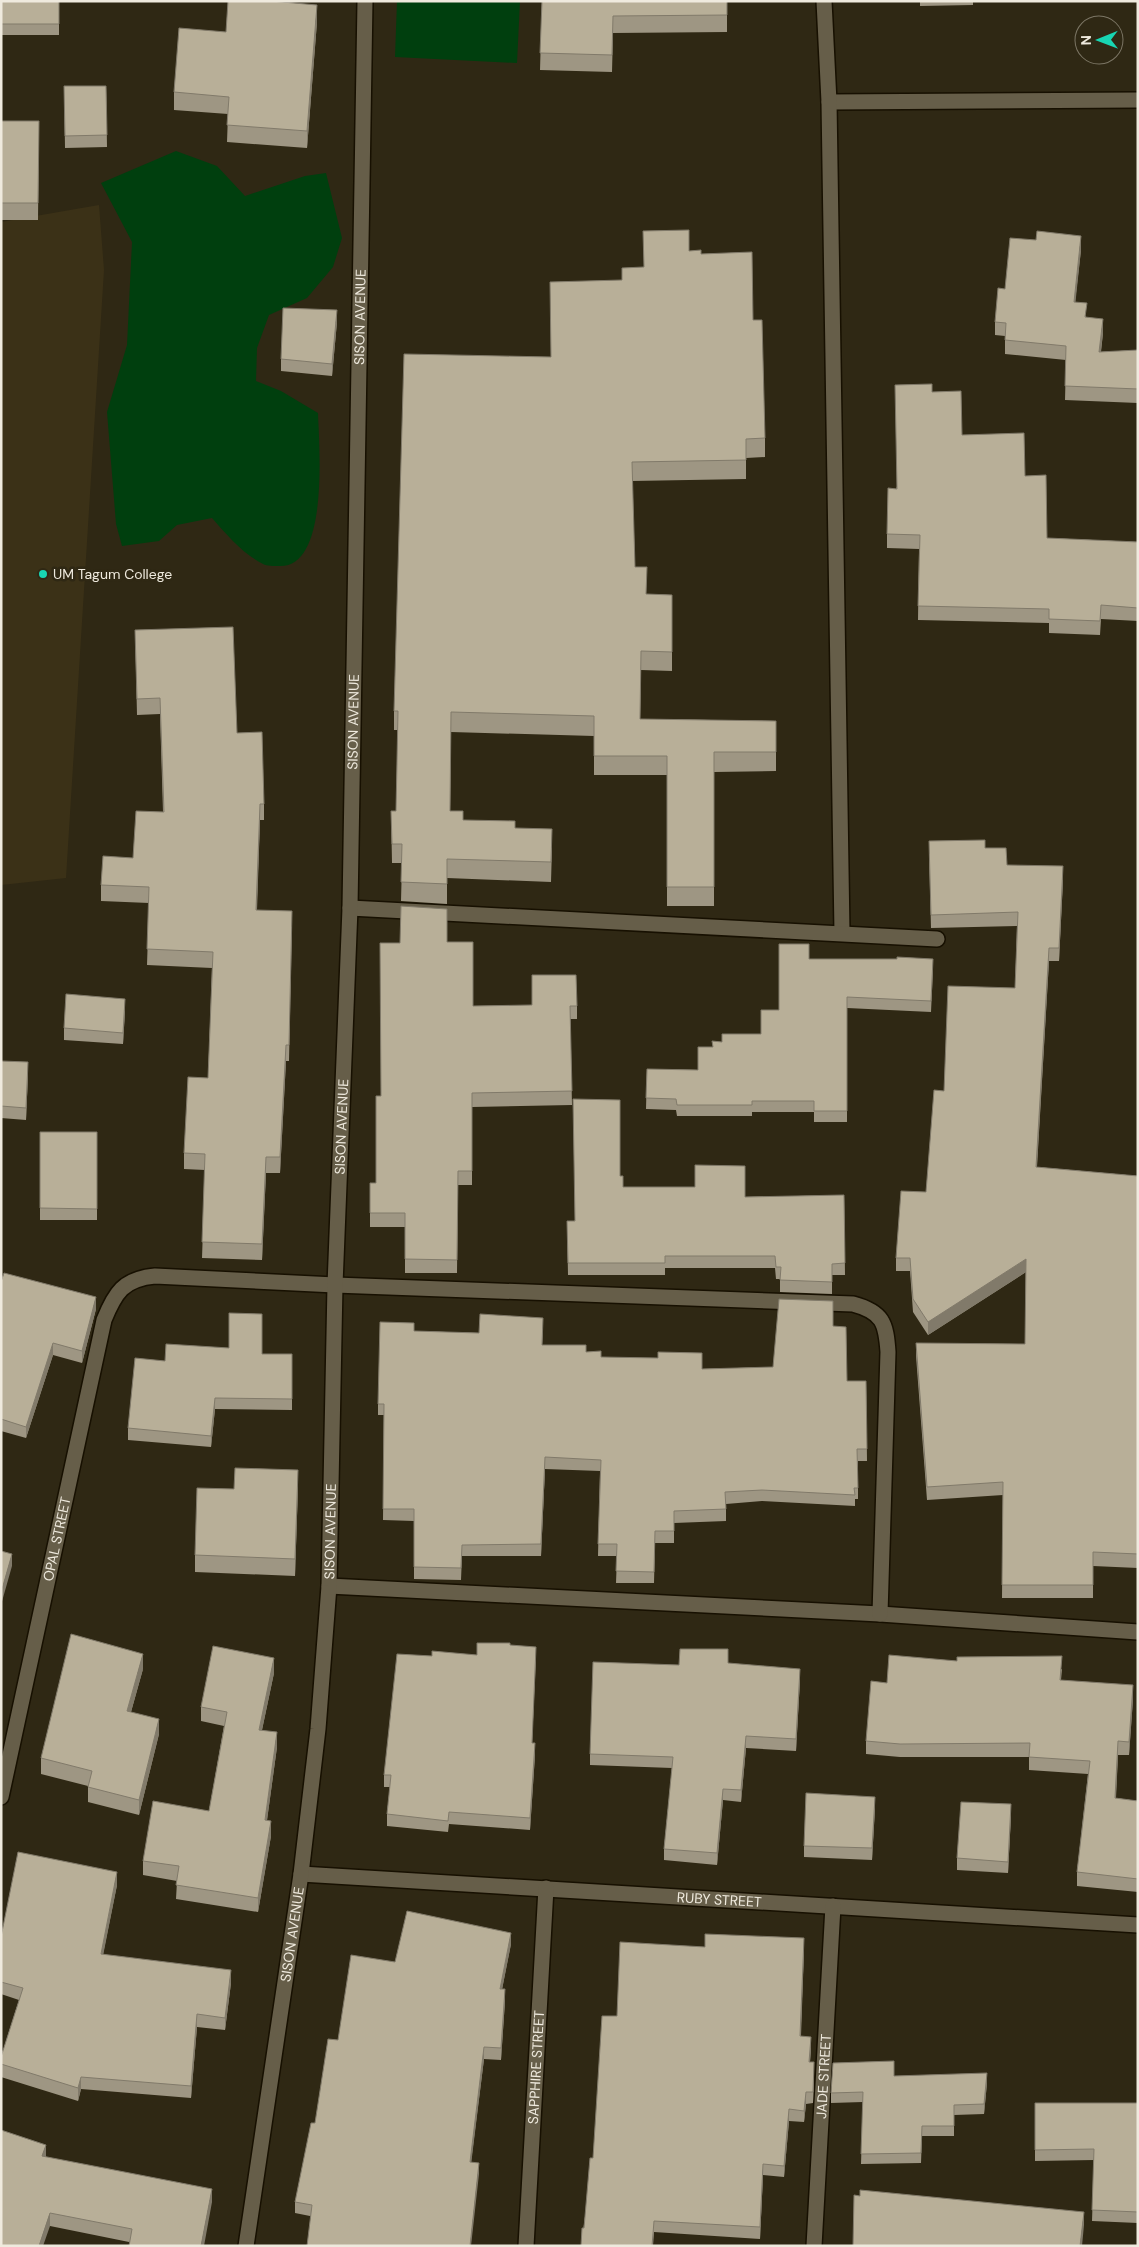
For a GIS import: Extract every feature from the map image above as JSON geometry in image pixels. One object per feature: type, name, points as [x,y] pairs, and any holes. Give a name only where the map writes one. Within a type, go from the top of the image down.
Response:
[{"type":"street","name":"SISON AVENUE","points":[[246,2246],[301,1874],[318,1729],[329,1586],[335,1285],[350,908],[365,1]]},
{"type":"street","points":[[824,1],[829,102],[842,933]]},
{"type":"street","points":[[829,102],[1138,100]]},
{"type":"street","points":[[350,908],[842,933],[937,940]]},
{"type":"street","name":"OPAL STREET","points":[[1,1797],[104,1320],[113,1299],[124,1285],[140,1277],[155,1276],[335,1285]]},
{"type":"street","points":[[335,1285],[853,1304],[871,1308],[881,1318],[887,1335],[888,1352],[880,1614]]},
{"type":"street","points":[[329,1586],[880,1614],[1138,1632]]},
{"type":"street","name":"RUBY STREET","points":[[301,1874],[1138,1924]]},
{"type":"street","name":"SAPPHIRE STREET","points":[[526,2246],[546,1888]]},
{"type":"street","name":"JADE STREET","points":[[814,2246],[834,1906]]},
{"type":"shaded area","name":"UM Tagum College","points":[[99,205],[104,270],[66,878],[1,885],[1,222]]},
{"type":"green space","points":[[397,1],[520,1],[517,63],[395,57]]},
{"type":"green space","points":[[176,151],[217,166],[245,196],[305,176],[326,173],[342,238],[333,267],[307,298],[269,315],[257,348],[256,381],[281,391],[318,413],[318,503],[314,528],[306,548],[295,562],[278,566],[263,564],[242,550],[212,518],[177,525],[159,541],[122,546],[116,524],[107,412],[127,345],[132,242],[101,183]]},
{"type":"building","points":[[1,1],[59,1],[59,24],[1,24]]},
{"type":"building","points":[[228,1],[271,1],[317,5],[307,131],[227,125],[229,97],[174,92],[179,28],[226,32]]},
{"type":"building","points":[[542,1],[727,1],[727,15],[613,16],[612,55],[540,53]]},
{"type":"building","points":[[64,86],[106,86],[107,135],[65,136]]},
{"type":"building","points":[[1,121],[39,121],[38,203],[1,203]]},
{"type":"building","points":[[689,230],[689,251],[701,250],[701,254],[752,252],[753,320],[762,320],[765,438],[746,439],[746,460],[632,462],[635,567],[647,567],[646,594],[672,595],[672,652],[641,651],[640,719],[776,721],[776,752],[714,752],[714,887],[667,887],[667,756],[594,756],[594,716],[451,712],[450,811],[463,811],[463,820],[515,821],[515,828],[552,829],[551,862],[447,859],[447,884],[401,882],[402,844],[392,844],[391,811],[396,811],[398,711],[394,711],[404,354],[551,357],[550,282],[622,280],[622,268],[644,267],[643,231]]},
{"type":"building","points":[[1037,231],[1081,236],[1074,302],[1087,303],[1085,317],[1103,319],[1099,352],[1138,350],[1138,389],[1065,386],[1066,346],[1005,340],[1006,323],[995,322],[998,288],[1005,289],[1010,238],[1036,240]]},
{"type":"building","points":[[283,308],[337,310],[332,364],[281,359]]},
{"type":"building","points":[[932,384],[932,392],[961,391],[962,435],[1024,433],[1025,476],[1046,475],[1047,538],[1138,542],[1138,608],[1101,605],[1100,621],[1049,619],[1049,609],[918,606],[920,535],[887,534],[888,488],[897,489],[895,385]]},
{"type":"building","points":[[233,627],[237,733],[262,732],[264,804],[260,804],[256,910],[292,911],[289,1045],[286,1045],[280,1157],[266,1157],[262,1244],[202,1242],[205,1154],[184,1153],[188,1077],[208,1078],[213,952],[147,949],[149,887],[101,885],[103,856],[133,858],[136,811],[164,812],[160,698],[137,699],[135,630]]},
{"type":"building","points":[[985,840],[985,848],[1006,848],[1007,865],[1063,866],[1059,948],[1049,948],[1036,1167],[1138,1176],[1138,1554],[1093,1552],[1093,1585],[1002,1585],[1003,1482],[927,1487],[916,1343],[1025,1344],[1026,1259],[928,1322],[913,1299],[910,1258],[896,1258],[901,1191],[926,1192],[934,1090],[944,1091],[948,986],[1015,988],[1018,912],[931,915],[929,841]]},
{"type":"building","points":[[401,906],[447,909],[447,942],[473,942],[473,1006],[532,1005],[532,975],[576,975],[577,1006],[570,1006],[572,1091],[472,1093],[472,1171],[458,1171],[457,1260],[405,1259],[405,1213],[370,1213],[370,1183],[376,1183],[376,1096],[381,1096],[380,943],[400,943]]},
{"type":"building","points":[[779,944],[809,944],[809,959],[897,959],[897,957],[933,959],[931,1001],[847,997],[847,1111],[814,1111],[814,1101],[752,1101],[752,1105],[677,1105],[676,1099],[646,1098],[647,1069],[698,1070],[698,1047],[713,1047],[712,1041],[722,1042],[722,1034],[761,1034],[761,1010],[779,1010]]},
{"type":"building","points":[[66,994],[125,999],[123,1033],[64,1028]]},
{"type":"building","points":[[1,1061],[28,1062],[26,1108],[1,1106]]},
{"type":"building","points":[[573,1099],[620,1100],[620,1176],[623,1176],[623,1187],[695,1187],[695,1165],[745,1166],[745,1197],[844,1195],[845,1263],[832,1264],[832,1282],[780,1280],[781,1267],[776,1267],[775,1256],[665,1256],[665,1263],[568,1263],[567,1221],[575,1221]]},
{"type":"building","points":[[40,1132],[97,1132],[97,1209],[40,1208]]},
{"type":"building","points":[[4,1273],[96,1297],[82,1351],[53,1343],[26,1427],[1,1419],[1,1282]]},
{"type":"building","points":[[779,1299],[833,1301],[833,1326],[846,1327],[847,1381],[866,1381],[867,1449],[857,1449],[858,1488],[854,1488],[855,1495],[762,1490],[725,1492],[726,1509],[674,1511],[674,1531],[655,1531],[654,1572],[616,1571],[617,1544],[598,1544],[601,1460],[545,1457],[541,1544],[462,1545],[461,1568],[414,1567],[414,1509],[383,1509],[384,1404],[378,1404],[380,1322],[414,1323],[414,1331],[479,1333],[480,1314],[543,1318],[542,1345],[586,1345],[586,1352],[601,1351],[601,1357],[658,1358],[658,1352],[702,1353],[702,1369],[773,1367]]},
{"type":"building","points":[[229,1313],[262,1314],[262,1354],[292,1354],[292,1399],[215,1398],[211,1436],[128,1428],[135,1358],[165,1361],[166,1344],[229,1348]]},
{"type":"building","points":[[235,1468],[298,1470],[295,1559],[195,1555],[197,1488],[234,1489]]},
{"type":"building","points":[[1,1551],[12,1554],[1,1593]]},
{"type":"building","points":[[71,1634],[143,1654],[127,1711],[159,1719],[139,1800],[88,1787],[92,1771],[41,1758]]},
{"type":"building","points":[[477,1643],[510,1643],[510,1645],[536,1647],[532,1743],[535,1743],[530,1818],[449,1812],[448,1821],[387,1814],[391,1775],[384,1775],[397,1654],[432,1656],[432,1651],[477,1655]]},
{"type":"building","points":[[213,1646],[274,1658],[259,1730],[277,1732],[265,1820],[271,1821],[258,1898],[176,1885],[179,1866],[143,1861],[153,1801],[209,1811],[227,1712],[201,1707]]},
{"type":"building","points":[[680,1649],[728,1649],[728,1663],[800,1669],[796,1739],[746,1736],[741,1790],[723,1789],[717,1853],[664,1849],[673,1757],[590,1754],[593,1662],[679,1665]]},
{"type":"building","points":[[889,1655],[957,1661],[957,1657],[1062,1656],[1060,1680],[1133,1685],[1129,1742],[1118,1741],[1115,1798],[1138,1801],[1138,1879],[1077,1872],[1090,1761],[1029,1757],[1030,1743],[900,1744],[866,1741],[871,1681],[887,1683]]},
{"type":"building","points":[[806,1793],[875,1797],[872,1848],[804,1846]]},
{"type":"building","points":[[961,1802],[1011,1804],[1008,1862],[957,1858]]},
{"type":"building","points":[[18,1852],[117,1872],[101,1954],[231,1970],[225,2018],[197,2014],[191,2086],[81,2077],[78,2088],[1,2064],[1,2057],[23,1988],[1,1982],[1,1937]]},
{"type":"building","points":[[407,1911],[511,1933],[500,1989],[505,1989],[501,2048],[484,2047],[470,2162],[479,2163],[470,2246],[307,2246],[312,2205],[295,2202],[311,2123],[315,2123],[328,2039],[338,2040],[351,1955],[395,1962]]},
{"type":"building","points":[[705,1934],[804,1938],[800,2036],[811,2037],[809,2062],[814,2062],[813,2092],[806,2092],[804,2111],[789,2109],[784,2166],[763,2164],[760,2227],[654,2221],[652,2246],[581,2246],[590,2158],[593,2158],[602,2016],[617,2016],[620,1942],[705,1947]]},
{"type":"building","points":[[894,2061],[894,2076],[987,2073],[984,2104],[954,2105],[954,2126],[922,2126],[921,2153],[861,2154],[863,2092],[831,2093],[833,2063]]},
{"type":"building","points":[[1035,2103],[1138,2103],[1138,2212],[1092,2210],[1094,2149],[1035,2150]]},
{"type":"building","points":[[1,2130],[46,2145],[42,2156],[212,2189],[201,2246],[129,2246],[132,2229],[50,2213],[39,2246],[1,2246]]},
{"type":"building","points":[[860,2190],[1084,2212],[1080,2246],[853,2246],[854,2195],[860,2196]]},
{"type":"place","name":"UM Tagum College","points":[[43,574]]}]
